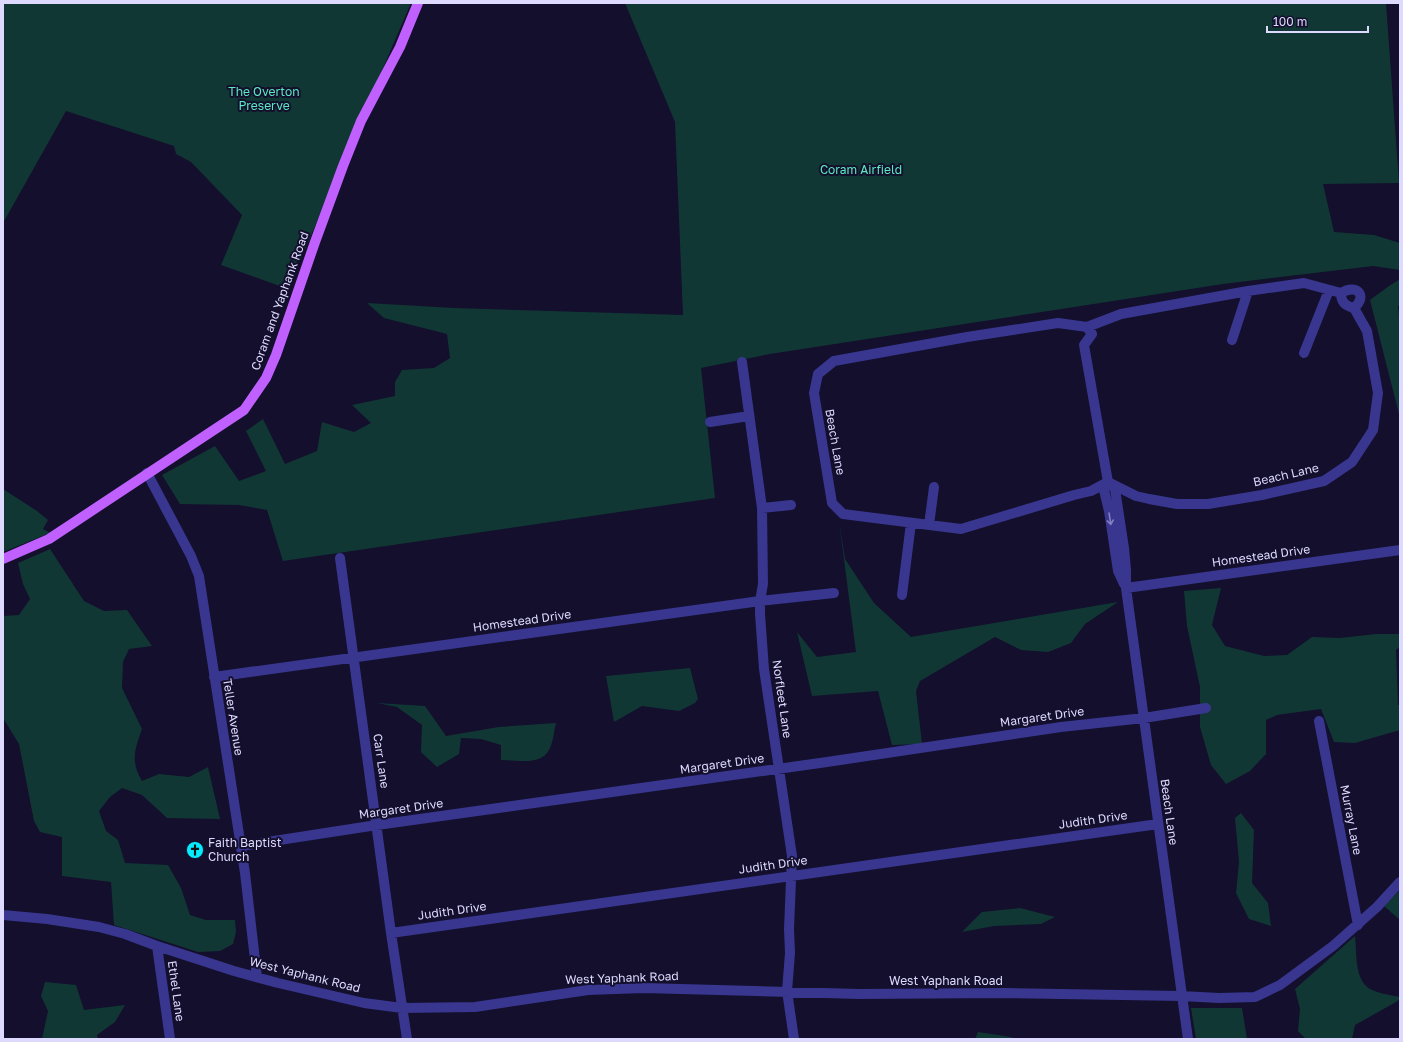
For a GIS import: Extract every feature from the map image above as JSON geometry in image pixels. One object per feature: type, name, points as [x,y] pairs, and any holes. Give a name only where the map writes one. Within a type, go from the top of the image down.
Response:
[{"type":"main road","name":"Coram and Yaphank Road","points":[[3,559],[49,539],[244,410],[266,378],[276,355],[315,242],[361,122],[400,47],[418,3]]},
{"type":"street","points":[[1087,327],[1121,314],[1248,291],[1304,283],[1341,293],[1346,290],[1353,289],[1358,291],[1360,300],[1359,304],[1354,308]]},
{"type":"street","points":[[1304,353],[1329,290]]},
{"type":"street","points":[[1232,340],[1248,291]]},
{"type":"street","name":"Beach Lane","points":[[1108,482],[1136,496],[1149,499],[1177,504],[1208,504],[1270,493],[1324,481],[1352,462],[1373,430],[1378,393],[1367,331],[1354,308],[1348,307],[1343,302],[1341,299],[1341,293]]},
{"type":"street","name":"Beach Lane","points":[[1108,482],[1090,491],[1074,494],[962,529],[843,514],[832,503],[814,392],[818,374],[834,361],[1058,322],[1087,327],[1092,334],[1084,345],[1108,482],[1115,489],[1124,548],[1126,588],[1188,1039]]},
{"type":"street","name":"Norfleet Lane","points":[[742,362],[762,508],[763,584],[760,601],[764,668],[792,856],[790,953],[787,991],[794,1039]]},
{"type":"street","points":[[710,422],[749,416]]},
{"type":"street","name":"Teller Avenue","points":[[147,473],[191,556],[199,576],[241,846],[257,977]]},
{"type":"street","points":[[929,525],[934,487]]},
{"type":"street","points":[[762,508],[791,505]]},
{"type":"street","points":[[902,595],[911,523]]},
{"type":"street","name":"Homestead Drive","points":[[1126,588],[1400,550]]},
{"type":"street","name":"Carr Lane","points":[[340,558],[391,933],[407,1039]]},
{"type":"street","name":"Homestead Drive","points":[[214,677],[760,601],[834,593]]},
{"type":"street","name":"Margaret Drive","points":[[241,846],[377,825],[780,769],[1061,727],[1144,718],[1206,708]]},
{"type":"street","name":"Murray Lane","points":[[1319,721],[1358,925]]},
{"type":"street","name":"Judith Drive","points":[[391,933],[1158,824]]},
{"type":"street","points":[[1358,925],[1400,882]]},
{"type":"street","name":"West Yaphank Road","points":[[3,915],[47,919],[99,927],[125,934],[234,971],[303,990],[364,1003],[402,1008],[475,1007],[588,990],[644,988],[859,994],[1006,993],[1219,998],[1255,997],[1280,985],[1333,946],[1358,925]]},
{"type":"street","name":"Ethel Lane","points":[[157,946],[170,1039]]},
{"type":"green space","name":"The Overton Preserve","points":[[3,3],[411,3],[288,289],[221,265],[242,215],[191,162],[176,154],[174,146],[66,111],[3,223]]},
{"type":"green space","name":"Coram Airfield","points":[[625,3],[1386,3],[1399,183],[1323,184],[1334,232],[1374,235],[1400,243],[1400,270],[1373,266],[1223,284],[770,354],[701,368],[715,498],[283,561],[267,510],[239,505],[180,504],[162,475],[215,446],[239,481],[266,471],[246,431],[263,419],[285,464],[317,451],[322,422],[354,432],[371,423],[352,405],[395,396],[395,382],[402,370],[434,368],[450,358],[447,334],[384,318],[367,303],[454,308],[683,315],[675,122]]},
{"type":"green space","points":[[1400,279],[1400,306],[1398,306],[1400,326],[1399,414],[1370,300]]},
{"type":"green space","points":[[3,489],[48,520],[43,529],[50,533],[3,552]]},
{"type":"green space","points":[[839,521],[845,559],[874,603],[911,637],[1118,602],[1085,624],[1071,643],[1048,652],[1021,650],[995,637],[920,681],[916,691],[922,744],[892,745],[878,691],[812,696],[797,632],[817,657],[856,652]]},
{"type":"green space","points":[[50,549],[84,601],[104,611],[127,610],[152,646],[129,649],[123,662],[122,688],[142,729],[137,743],[135,761],[138,774],[142,781],[159,774],[189,777],[208,767],[220,819],[167,818],[142,795],[122,788],[110,797],[99,811],[106,831],[118,840],[125,863],[168,865],[181,888],[190,915],[206,920],[235,920],[236,932],[233,944],[220,951],[198,952],[114,925],[111,882],[62,876],[62,837],[40,832],[34,821],[19,744],[3,718],[3,616],[19,615],[30,599],[23,584],[18,563]]},
{"type":"green space","points":[[1221,588],[1212,625],[1225,646],[1264,656],[1287,655],[1312,637],[1340,638],[1376,634],[1400,634],[1400,647],[1396,650],[1398,705],[1400,705],[1400,730],[1355,743],[1334,742],[1321,709],[1277,715],[1266,720],[1266,754],[1250,771],[1226,784],[1211,765],[1200,727],[1200,687],[1187,626],[1184,591]]},
{"type":"green space","points":[[690,668],[698,699],[695,703],[679,711],[642,706],[614,722],[606,676]]},
{"type":"green space","points":[[377,703],[425,706],[446,736],[499,727],[556,723],[549,750],[540,758],[527,761],[501,760],[501,745],[481,739],[461,738],[459,754],[437,767],[421,752],[422,725],[397,707]]},
{"type":"green space","points":[[1241,813],[1254,830],[1252,883],[1268,903],[1271,926],[1249,919],[1236,893],[1239,862],[1235,818]]},
{"type":"green space","points":[[1400,890],[1400,920],[1384,906]]},
{"type":"green space","points":[[1020,908],[1055,917],[1041,924],[994,926],[962,932],[982,912]]},
{"type":"green space","points":[[1355,936],[1359,974],[1362,981],[1372,990],[1400,997],[1400,999],[1355,1025],[1352,1039],[1306,1039],[1298,1031],[1300,1009],[1295,989]]},
{"type":"green space","points":[[45,982],[76,985],[84,1010],[125,1005],[115,1022],[97,1035],[98,1039],[42,1039],[48,1011],[41,996]]},
{"type":"green space","points":[[1191,1008],[1242,1008],[1247,1039],[1196,1039]]},
{"type":"green space","points":[[978,1032],[1011,1037],[1015,1039],[975,1039]]},
{"type":"place","name":"Faith Baptist Church","points":[[195,850]]}]
